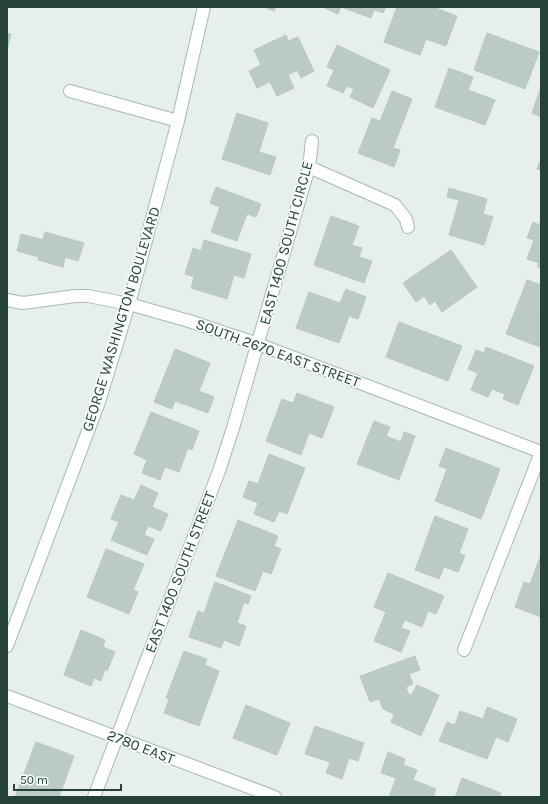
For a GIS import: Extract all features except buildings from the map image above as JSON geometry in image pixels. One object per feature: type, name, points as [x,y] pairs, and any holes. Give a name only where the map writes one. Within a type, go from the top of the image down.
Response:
[{"type":"street","name":"GEORGE WASHINGTON BOULEVARD","points":[[7,646],[99,402],[129,304],[178,121],[204,7]]},
{"type":"street","points":[[70,91],[178,121]]},
{"type":"street","name":"EAST 1400 SOUTH CIRCLE","points":[[258,344],[309,167],[312,141]]},
{"type":"street","points":[[309,167],[395,205],[406,219],[408,227]]},
{"type":"street","name":"SOUTH 2670 EAST STREET","points":[[7,300],[23,303],[75,296],[88,296],[129,304],[189,321],[258,344],[541,452]]},
{"type":"street","name":"EAST 1400 SOUTH STREET","points":[[94,797],[219,471],[258,344]]},
{"type":"street","points":[[464,650],[541,452]]},
{"type":"street","name":"2780 EAST","points":[[7,696],[275,797]]}]
